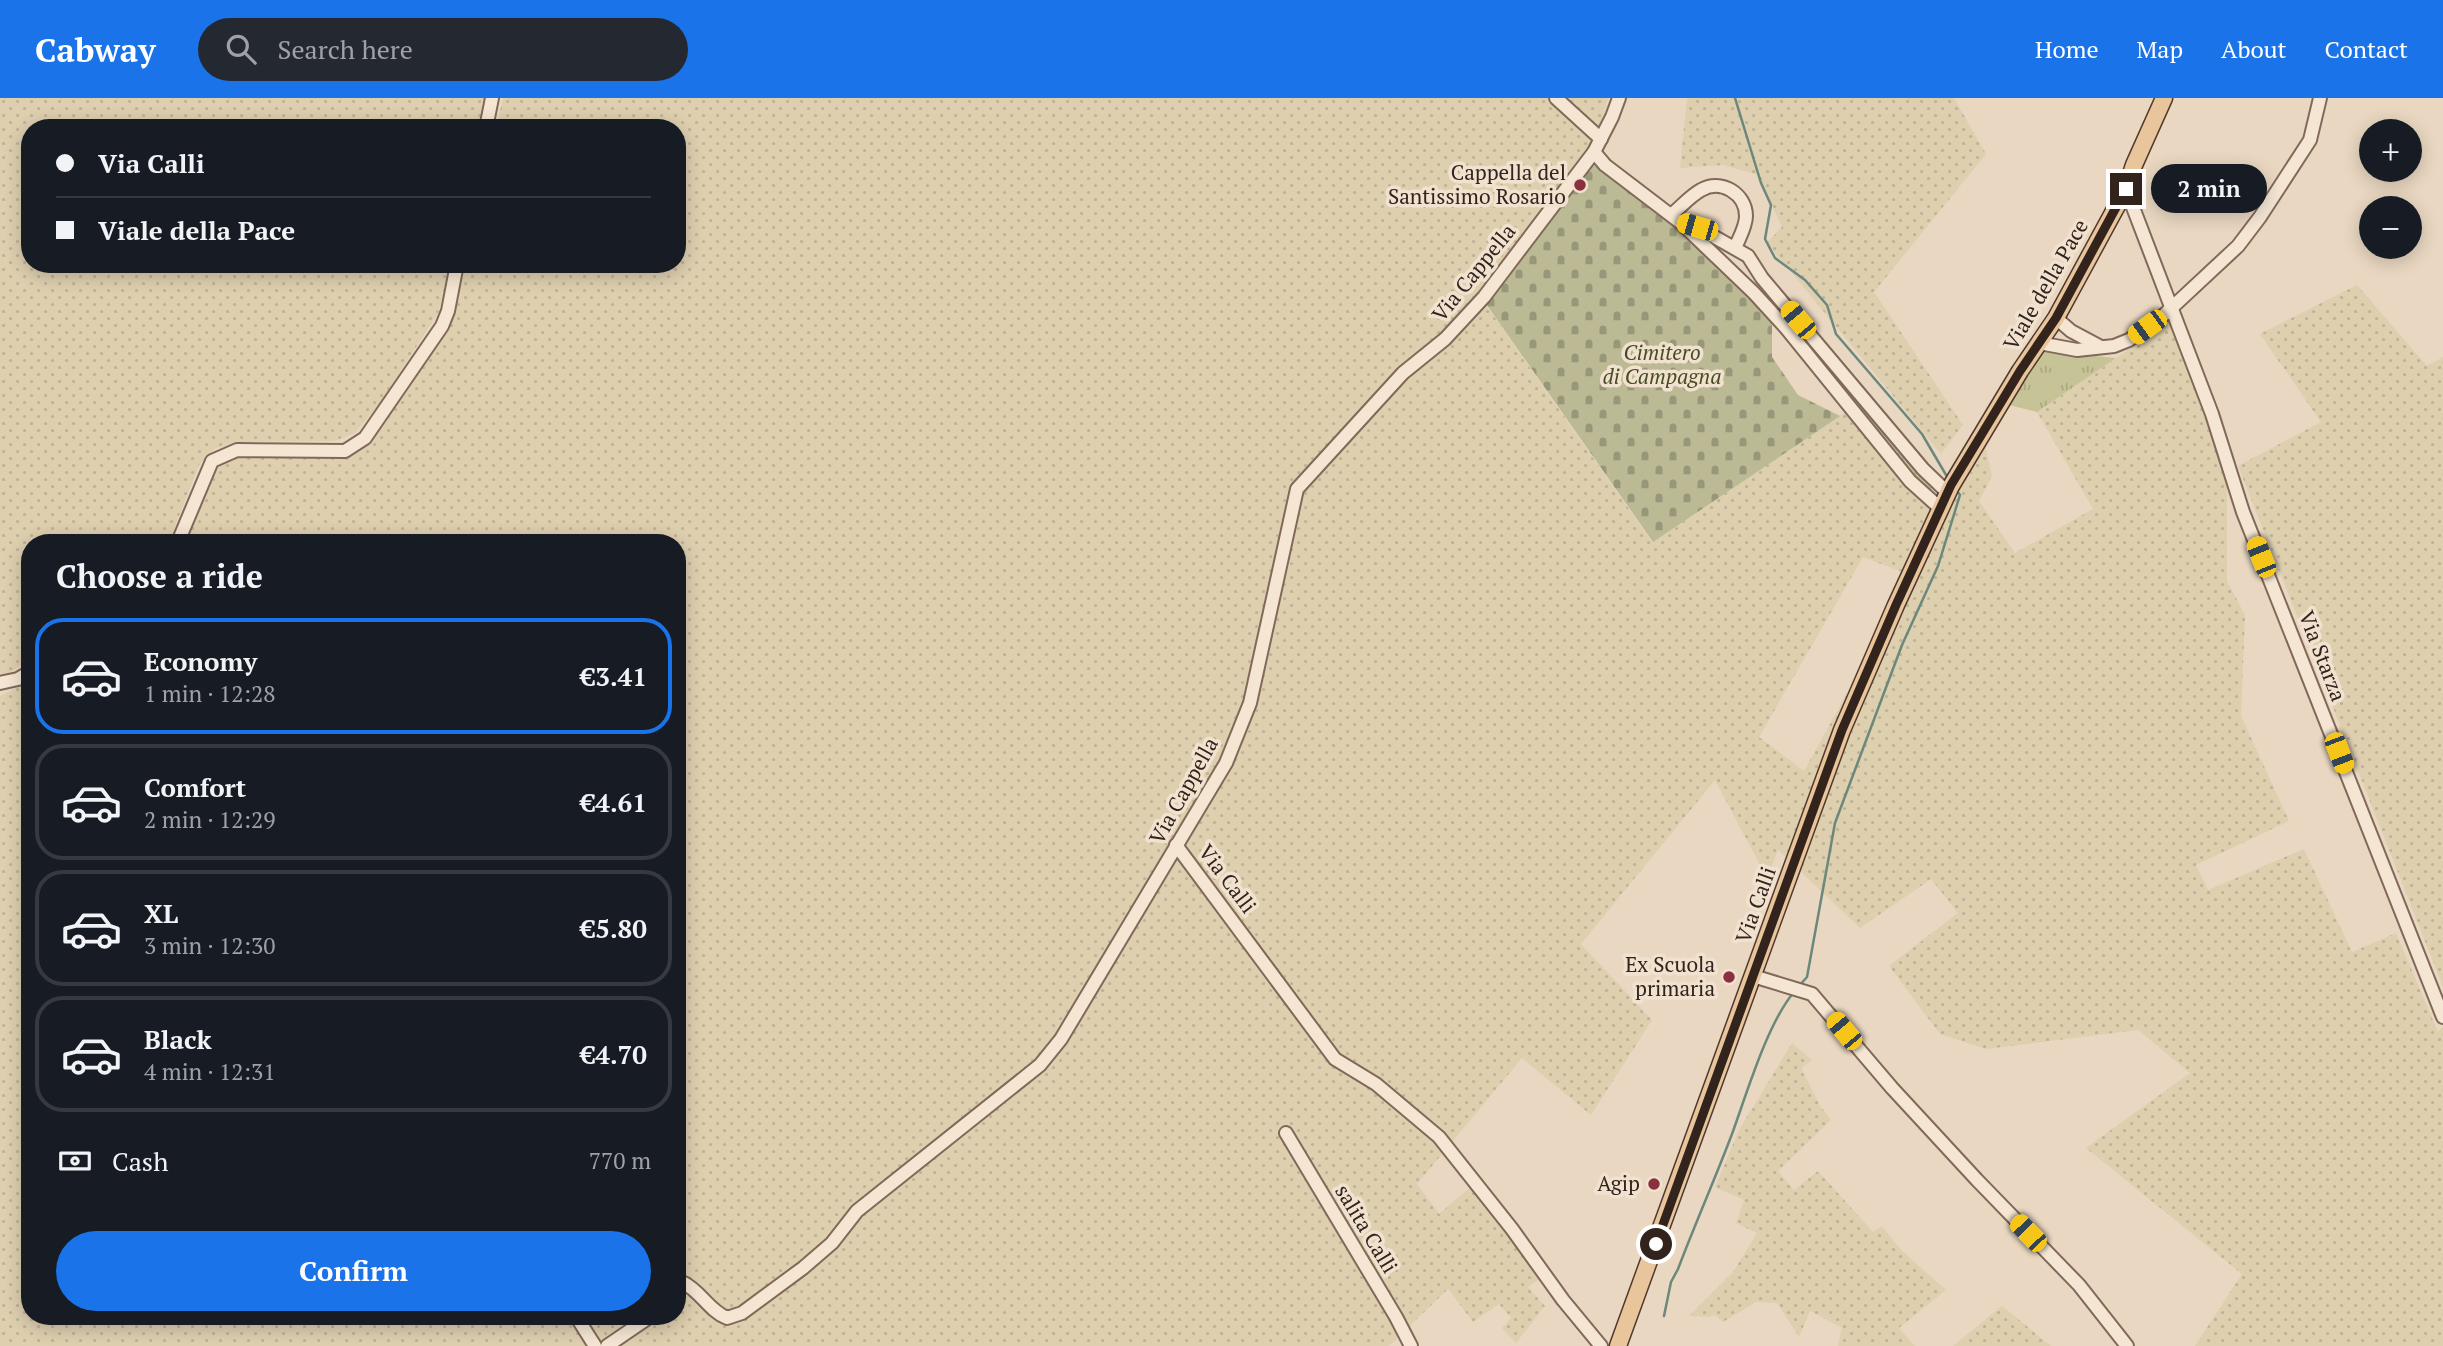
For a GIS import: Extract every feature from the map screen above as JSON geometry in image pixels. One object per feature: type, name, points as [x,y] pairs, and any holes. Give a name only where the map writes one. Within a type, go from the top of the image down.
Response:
[{"type":"main road","name":"Viale della Pace","points":[[1950,489],[1988,422],[2056,318],[2126,189],[2164,98]]},
{"type":"main road","name":"Via Calli","points":[[1618,1346],[1842,730],[1950,489]]},
{"type":"street","points":[[488,119],[492,98]]},
{"type":"street","points":[[1556,98],[1601,139]]},
{"type":"street","name":"Via Cappella","points":[[686,1284],[693,1287],[715,1313],[727,1318],[742,1313],[832,1243],[857,1211],[1040,1065],[1061,1039],[1226,763],[1250,704],[1297,489],[1403,373],[1445,339],[1485,297],[1594,152],[1619,98]]},
{"type":"street","points":[[2039,343],[2077,350],[2101,348],[2129,340],[2172,307],[2238,246],[2260,217],[2310,139],[2317,100]]},
{"type":"street","points":[[1594,152],[1605,166],[1676,219],[1769,309],[1910,481],[1941,509]]},
{"type":"street","points":[[1676,219],[1702,189],[1711,186],[1731,190],[1739,196],[1746,215],[1735,248]]},
{"type":"street","name":"Via Starza","points":[[2126,189],[2212,414],[2243,512],[2443,1017]]},
{"type":"street","points":[[1676,219],[1697,227],[1748,256],[1762,278],[1923,469],[1950,489]]},
{"type":"street","points":[[181,534],[212,461],[237,450],[345,451],[365,438],[443,326],[455,273]]},
{"type":"street","points":[[2056,318],[2071,331],[2101,348]]},
{"type":"street","points":[[0,682],[21,678]]},
{"type":"street","name":"Via Calli","points":[[1176,845],[1335,1059],[1376,1084],[1439,1137],[1601,1346]]},
{"type":"street","points":[[1753,976],[1812,994],[1892,1088],[2079,1285],[2127,1346]]},
{"type":"street","name":"salita Calli","points":[[1286,1133],[1396,1317],[1410,1346]]},
{"type":"street","points":[[582,1325],[595,1346]]},
{"type":"street","points":[[607,1346],[638,1325]]},
{"type":"shaded area","points":[[0,98],[486,98],[482,119],[21,119],[21,273],[449,273],[438,313],[380,403],[354,434],[334,441],[235,442],[214,449],[199,465],[172,534],[21,534],[21,665],[0,675]]},
{"type":"shaded area","points":[[503,98],[1608,98],[1591,159],[1484,302],[1652,542],[1847,411],[1936,513],[1905,573],[1863,557],[1759,737],[1804,771],[1985,444],[1992,476],[1979,501],[2015,553],[2093,509],[2037,412],[2169,322],[2227,472],[2227,581],[2245,615],[2241,716],[2289,821],[2196,865],[2208,890],[2304,849],[2352,952],[2396,933],[2438,1032],[2443,1026],[2443,1346],[2195,1346],[2242,1274],[2086,1148],[2190,1073],[2138,1030],[1986,1049],[1940,1034],[1889,966],[1958,913],[1931,879],[1860,928],[1778,850],[1767,878],[1715,780],[1581,944],[1652,1020],[1591,1115],[1522,1058],[1417,1184],[1439,1214],[1473,1185],[1541,1278],[1528,1287],[1545,1306],[1516,1343],[1502,1328],[1511,1318],[1499,1304],[1473,1322],[1448,1289],[1389,1346],[0,1346],[0,696],[21,686],[21,1325],[686,1325],[686,534],[188,534],[212,475],[224,460],[238,455],[354,453],[368,443],[450,322],[463,273],[686,273],[686,119],[498,119]]},
{"type":"shaded area","points":[[1687,98],[1954,98],[1986,154],[1874,292],[1963,425],[1941,454],[1767,243],[1782,227],[1758,175],[1723,165],[1680,168]]},
{"type":"shaded area","points":[[2357,285],[2427,366],[2443,357],[2443,987],[2238,466],[2321,422],[2260,334]]},
{"type":"shaded area","points":[[1792,1043],[1812,1060],[1801,1068],[1820,1106],[1831,1120],[1778,1171],[1794,1190],[1818,1171],[1873,1232],[1882,1226],[1901,1250],[1946,1290],[1899,1328],[1915,1346],[1838,1346],[1842,1328],[1810,1311],[1799,1337],[1777,1303],[1756,1302],[1723,1322],[1715,1315],[1689,1316],[1733,1272],[1757,1233],[1736,1223],[1744,1200],[1715,1187],[1739,1130]]},
{"type":"shaded area","points":[[2002,1306],[2051,1346],[1953,1346]]},
{"type":"green space","name":"Cimitero di Campagna","points":[[1591,159],[1671,223],[1764,310],[1772,323],[1772,357],[1798,395],[1840,416],[1653,542],[1484,301]]},
{"type":"green space","points":[[1797,326],[1933,486],[1932,489],[1928,490],[1794,332],[1793,328]]},
{"type":"green space","points":[[2044,351],[2116,358],[2037,412],[2009,405]]},
{"type":"waterway","points":[[1735,98],[1761,183],[1771,205],[1765,239],[1775,258],[1805,280],[1827,305],[1836,334],[1922,434],[1949,480]]},
{"type":"waterway","points":[[1799,986],[1807,977],[1835,823],[1902,645],[1938,566],[1960,495],[1957,491]]},
{"type":"waterway","points":[[1664,1316],[1671,1282],[1725,1151],[1758,1060],[1775,1022],[1794,992]]},
{"type":"place","name":"Cappella del Santissimo Rosario","points":[[1580,185]]},
{"type":"place","name":"Ex Scuola primaria","points":[[1729,977]]},
{"type":"place","name":"Agip","points":[[1654,1184]]},
{"type":"route","points":[[1656,1244],[1842,730],[1896,605],[1951,485],[2020,371],[2056,318],[2126,189]]}]
